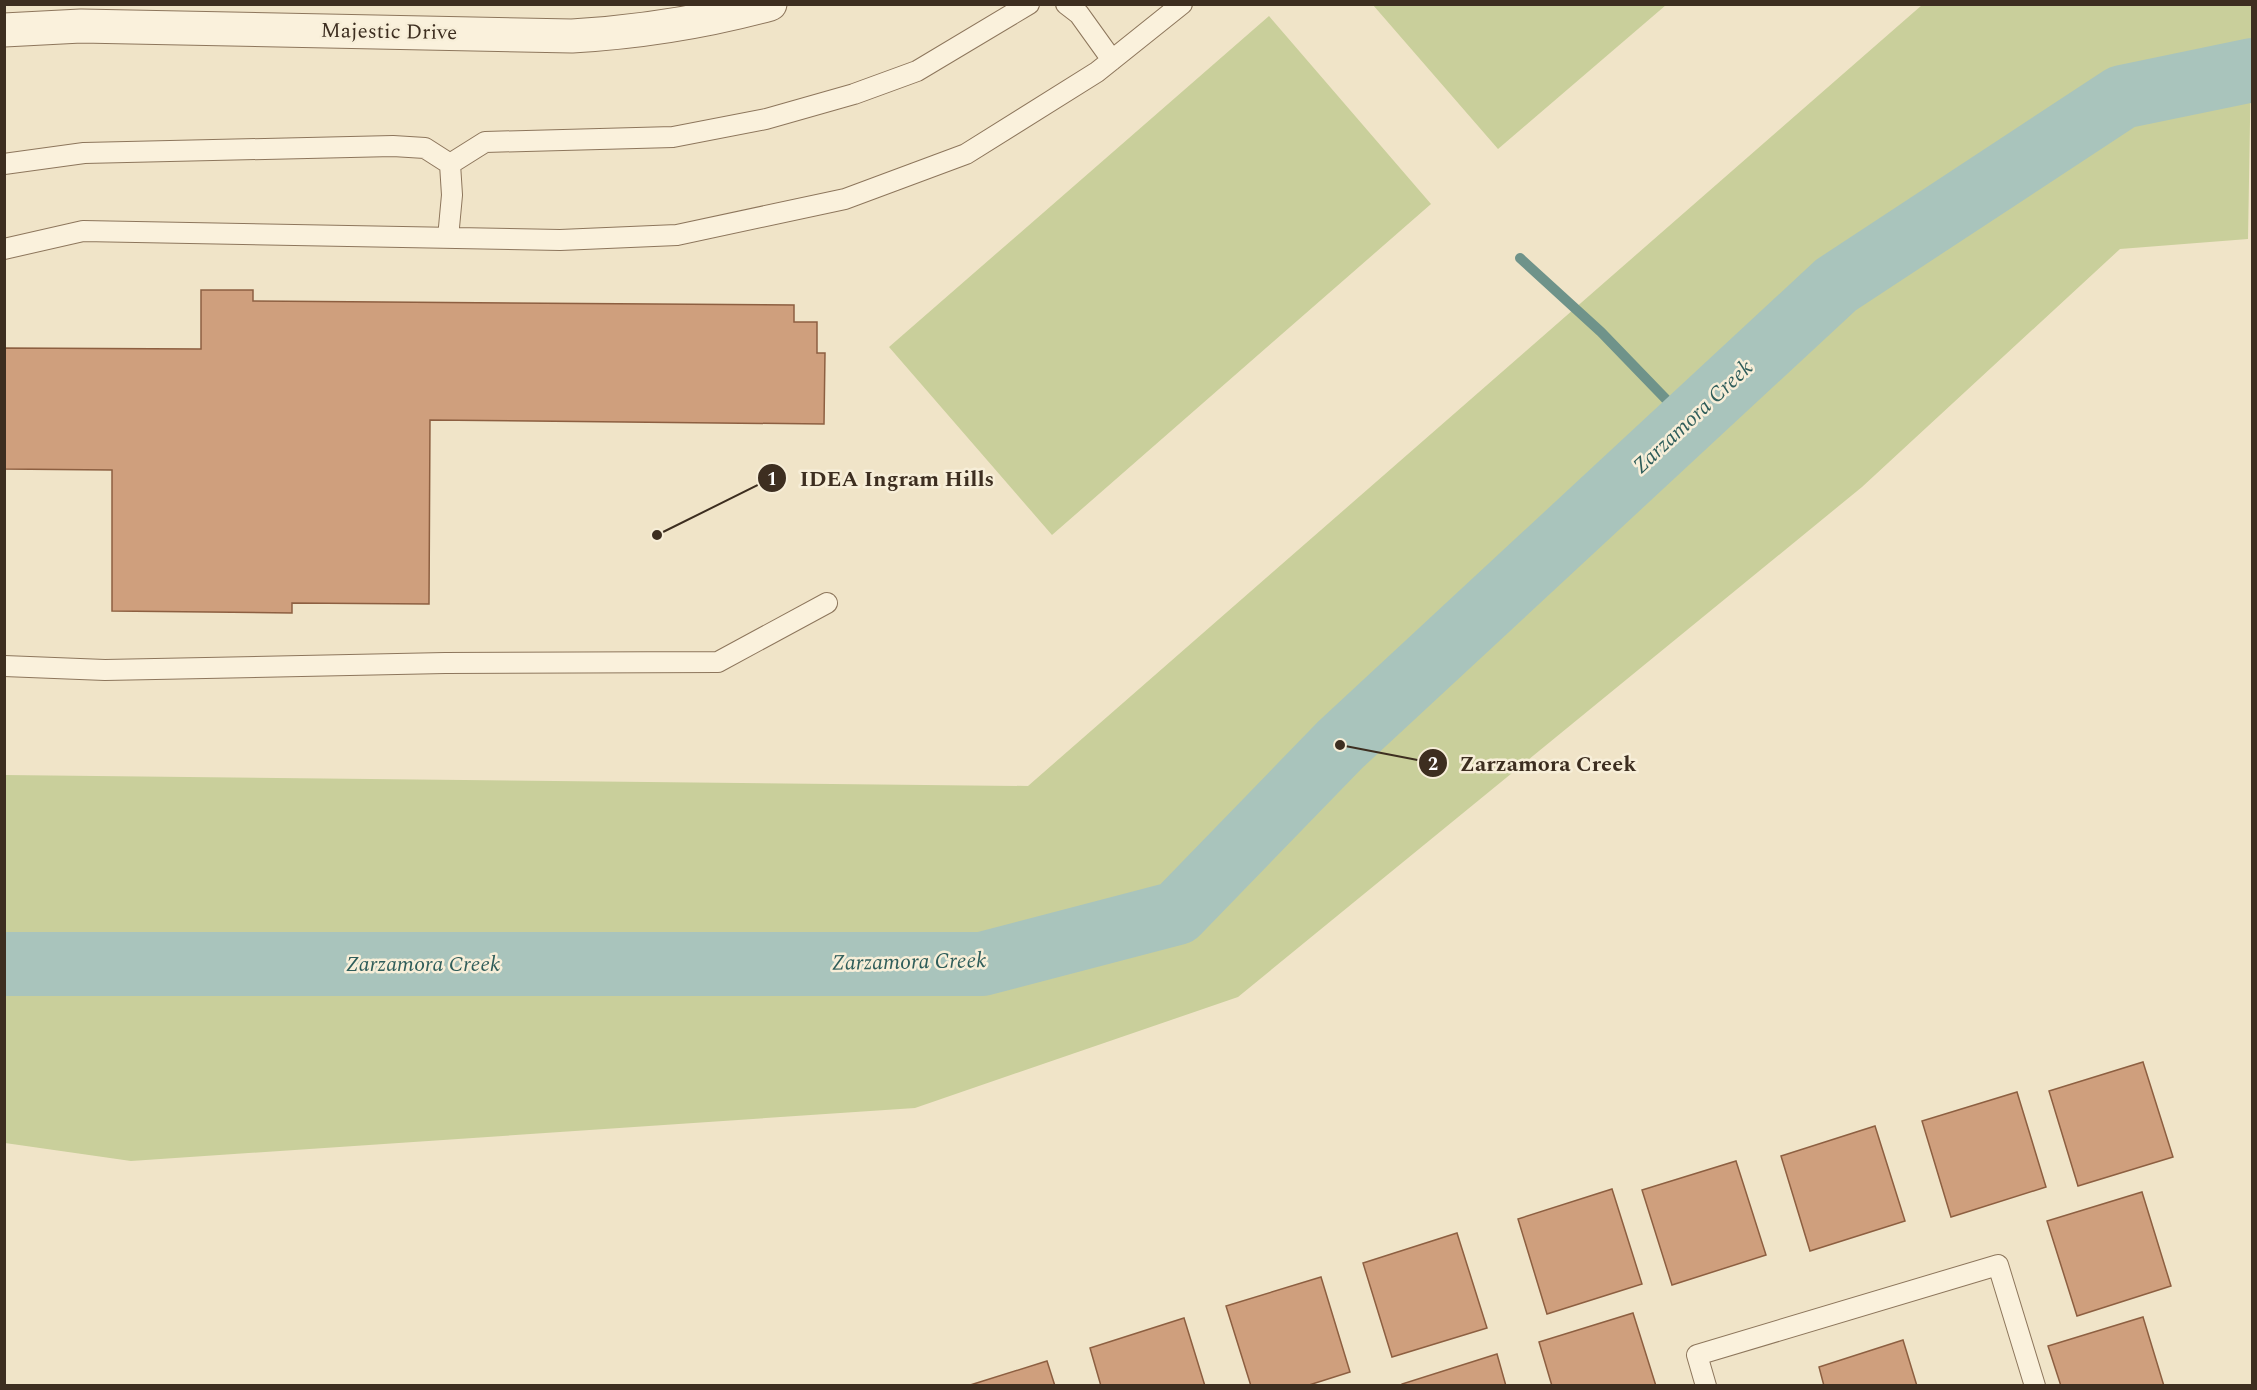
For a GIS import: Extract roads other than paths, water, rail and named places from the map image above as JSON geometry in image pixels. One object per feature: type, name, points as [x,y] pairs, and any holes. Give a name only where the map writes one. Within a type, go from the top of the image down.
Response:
[{"type":"street","name":"Majestic Drive","points":[[4,30],[81,26],[572,36],[643,32],[714,20],[770,4]]},
{"type":"lane","points":[[450,164],[485,142],[673,137],[766,119],[854,94],[917,71],[1029,4]]},
{"type":"lane","points":[[1066,4],[1079,14],[1112,60]]},
{"type":"lane","points":[[4,249],[83,231],[560,240],[677,235],[845,199],[966,154],[1112,60],[1182,4]]},
{"type":"lane","points":[[4,164],[84,153],[393,146],[424,148],[450,164]]},
{"type":"lane","points":[[448,238],[452,195],[450,164]]},
{"type":"lane","points":[[4,666],[105,669],[446,663],[718,662],[827,603]]},
{"type":"lane","points":[[1706,1386],[1697,1355],[1998,1265],[2035,1386]]},
{"type":"waterway","name":"Zarzamora Creek","points":[[4,964],[982,964],[1177,913],[1340,745],[1836,285],[2122,97],[2252,70]]},
{"type":"waterway","points":[[1520,258],[1601,332],[1688,422]]},
{"type":"place","name":"IDEA Ingram Hills","points":[[657,535]]},
{"type":"place","name":"Zarzamora Creek","points":[[1340,745]]}]
